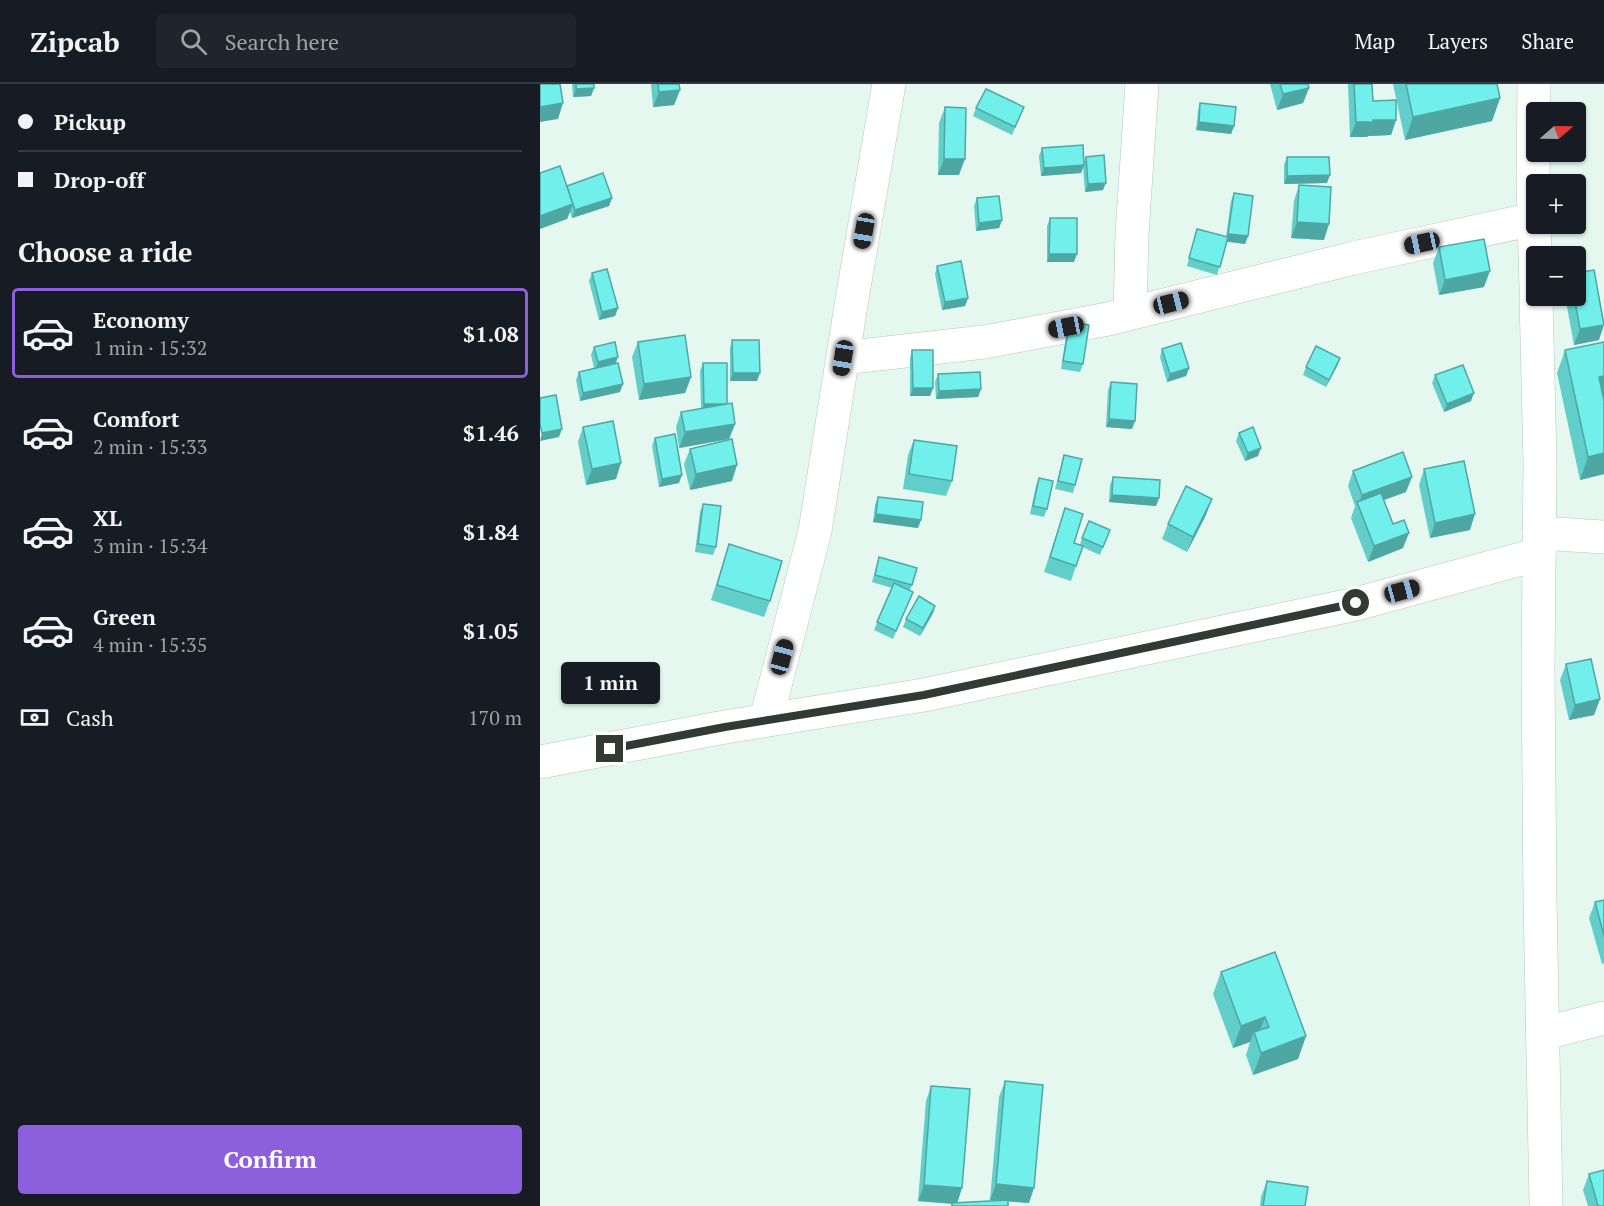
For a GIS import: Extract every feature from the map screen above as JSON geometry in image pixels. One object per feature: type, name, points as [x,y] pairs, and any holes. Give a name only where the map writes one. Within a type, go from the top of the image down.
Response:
[{"type":"street","points":[[765,720],[815,531],[889,84]]},
{"type":"street","points":[[1130,313],[1132,234],[1142,84]]},
{"type":"street","points":[[1534,84],[1534,174]]},
{"type":"street","points":[[843,358],[984,342],[1108,319],[1354,258],[1526,221]]},
{"type":"street","points":[[1536,306],[1538,690],[1546,1206]]},
{"type":"street","points":[[540,762],[765,720],[924,695],[1344,606],[1539,544],[1604,537]]},
{"type":"street","points":[[1542,1034],[1604,1018]]},
{"type":"building","points":[[540,84],[560,84],[563,103],[540,107]]},
{"type":"building","points":[[576,84],[594,84],[594,88],[576,89]]},
{"type":"building","points":[[658,84],[679,84],[680,90],[659,92]]},
{"type":"building","points":[[1280,84],[1308,84],[1309,88],[1283,94]]},
{"type":"building","points":[[1354,84],[1372,84],[1373,101],[1396,100],[1396,120],[1356,122]]},
{"type":"building","points":[[1406,84],[1497,84],[1500,98],[1413,117]]},
{"type":"building","points":[[986,89],[1024,107],[1015,127],[976,108]]},
{"type":"building","points":[[1200,103],[1236,107],[1234,126],[1199,122]]},
{"type":"building","points":[[945,107],[966,108],[965,159],[944,159]]},
{"type":"building","points":[[1083,145],[1084,165],[1044,168],[1042,148]]},
{"type":"building","points":[[1104,155],[1106,183],[1088,184],[1086,157]]},
{"type":"building","points":[[1287,157],[1329,157],[1330,175],[1287,176]]},
{"type":"building","points":[[560,166],[573,204],[540,216],[540,173]]},
{"type":"building","points":[[603,173],[612,198],[575,210],[567,186]]},
{"type":"building","points":[[1299,185],[1331,187],[1329,224],[1297,222]]},
{"type":"building","points":[[1234,193],[1253,196],[1248,236],[1228,234]]},
{"type":"building","points":[[999,196],[1002,220],[979,223],[977,198]]},
{"type":"building","points":[[1050,218],[1077,218],[1077,254],[1049,254]]},
{"type":"building","points":[[1197,229],[1228,237],[1220,267],[1189,258]]},
{"type":"building","points":[[1484,239],[1490,271],[1445,280],[1439,247]]},
{"type":"building","points":[[961,261],[968,298],[945,302],[937,266]]},
{"type":"building","points":[[607,269],[618,308],[602,312],[592,273]]},
{"type":"building","points":[[1594,270],[1604,325],[1580,329],[1576,306],[1586,306],[1586,271]]},
{"type":"building","points":[[1070,321],[1089,325],[1083,364],[1063,361]]},
{"type":"building","points":[[685,335],[691,377],[644,384],[638,342]]},
{"type":"building","points":[[732,340],[759,340],[760,373],[733,373]]},
{"type":"building","points":[[615,342],[618,357],[598,362],[594,347]]},
{"type":"building","points":[[1604,342],[1604,376],[1599,377],[1604,401],[1604,453],[1588,457],[1565,350]]},
{"type":"building","points":[[1181,343],[1189,368],[1170,374],[1162,349]]},
{"type":"building","points":[[1316,346],[1340,358],[1329,380],[1306,367]]},
{"type":"building","points":[[912,350],[933,350],[933,388],[913,388]]},
{"type":"building","points":[[618,363],[623,384],[583,393],[579,372]]},
{"type":"building","points":[[703,363],[727,363],[727,404],[704,404]]},
{"type":"building","points":[[1463,365],[1474,393],[1447,404],[1435,375]]},
{"type":"building","points":[[980,372],[981,389],[939,391],[938,374]]},
{"type":"building","points":[[1111,382],[1137,384],[1135,421],[1109,419]]},
{"type":"building","points":[[556,395],[562,429],[542,433],[540,398]]},
{"type":"building","points":[[732,403],[735,424],[685,432],[681,412]]},
{"type":"building","points":[[613,421],[621,463],[592,469],[583,427]]},
{"type":"building","points":[[1253,427],[1261,448],[1248,453],[1239,433]]},
{"type":"building","points":[[675,434],[682,475],[662,479],[655,438]]},
{"type":"building","points":[[732,439],[737,465],[696,474],[690,449]]},
{"type":"building","points":[[914,440],[957,446],[952,481],[909,474]]},
{"type":"building","points":[[1403,452],[1412,477],[1362,495],[1353,471]]},
{"type":"building","points":[[1064,455],[1082,459],[1075,485],[1058,481]]},
{"type":"building","points":[[1464,461],[1475,514],[1435,523],[1424,469]]},
{"type":"building","points":[[1113,477],[1160,480],[1159,498],[1112,495]]},
{"type":"building","points":[[1039,478],[1053,481],[1047,509],[1033,506]]},
{"type":"building","points":[[1186,486],[1212,499],[1193,537],[1168,524]]},
{"type":"building","points":[[1381,493],[1393,524],[1404,520],[1409,533],[1374,546],[1357,502]]},
{"type":"building","points":[[878,497],[923,502],[921,520],[876,514]]},
{"type":"building","points":[[703,504],[721,506],[716,547],[698,544]]},
{"type":"building","points":[[1065,508],[1083,514],[1074,543],[1083,546],[1076,566],[1050,557]]},
{"type":"building","points":[[1089,521],[1110,530],[1103,547],[1082,538]]},
{"type":"building","points":[[729,544],[782,561],[770,601],[717,585]]},
{"type":"building","points":[[879,557],[917,568],[912,585],[875,575]]},
{"type":"building","points":[[894,583],[913,592],[896,631],[877,622]]},
{"type":"building","points":[[919,596],[935,606],[923,628],[906,619]]},
{"type":"building","points":[[1591,659],[1600,699],[1575,705],[1566,664]]},
{"type":"building","points":[[1604,900],[1604,936],[1595,902]]},
{"type":"building","points":[[1275,952],[1306,1036],[1261,1053],[1254,1032],[1269,1027],[1265,1017],[1241,1026],[1221,972]]},
{"type":"building","points":[[1005,1081],[1043,1085],[1034,1188],[996,1184]]},
{"type":"building","points":[[931,1086],[970,1089],[962,1188],[924,1185]]},
{"type":"building","points":[[1604,1170],[1604,1206],[1598,1206],[1589,1174]]},
{"type":"building","points":[[1267,1181],[1308,1187],[1305,1206],[1263,1206]]},
{"type":"building","points":[[1008,1200],[1008,1206],[952,1206],[952,1203]]},
{"type":"route","points":[[610,749],[725,727],[924,695],[1356,603]]}]
